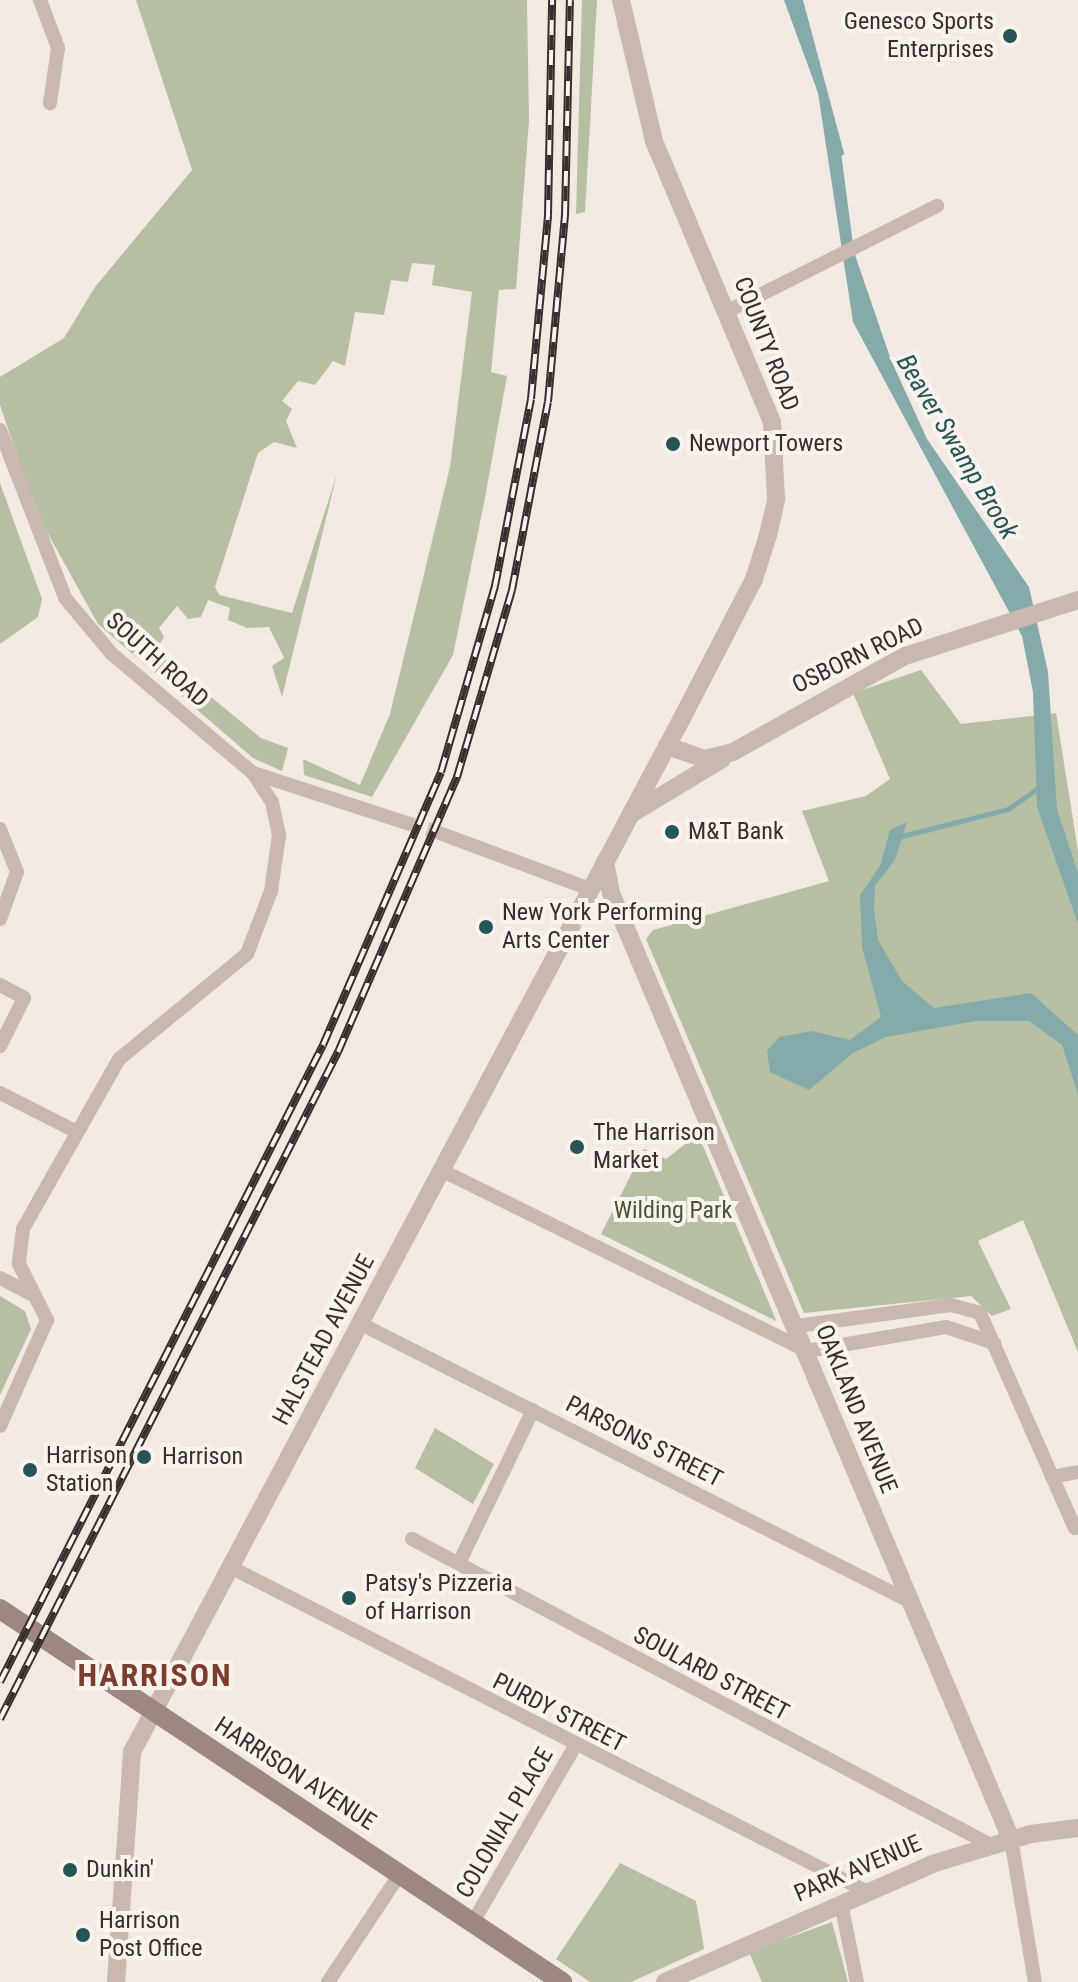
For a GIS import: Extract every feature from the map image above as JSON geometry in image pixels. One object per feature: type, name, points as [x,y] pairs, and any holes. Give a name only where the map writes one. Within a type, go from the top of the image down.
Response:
[{"type":"main road","name":"HARRISON AVENUE","points":[[0,1609],[155,1714],[401,1872],[562,1982]]},
{"type":"street","points":[[40,0],[58,48],[50,103]]},
{"type":"street","name":"COUNTY ROAD","points":[[621,0],[654,141],[730,310],[772,422],[776,499],[754,579],[667,746]]},
{"type":"street","points":[[730,310],[879,239],[937,206]]},
{"type":"street","name":"SOUTH ROAD","points":[[0,430],[43,550],[78,616],[253,773]]},
{"type":"street","name":"OSBORN ROAD","points":[[667,746],[705,759],[733,752],[883,666],[1008,618],[1078,600]]},
{"type":"street","name":"HALSTEAD AVENUE","points":[[116,1982],[132,1752],[234,1569],[441,1170],[667,746]]},
{"type":"street","points":[[629,816],[733,752]]},
{"type":"street","points":[[253,773],[407,823]]},
{"type":"street","points":[[0,1426],[45,1334],[39,1298],[19,1264],[19,1241],[73,1130],[119,1059],[247,954],[279,853],[272,802],[253,773]]},
{"type":"street","points":[[0,829],[17,872],[0,919]]},
{"type":"street","points":[[442,834],[590,889]]},
{"type":"street","name":"OAKLAND AVENUE","points":[[605,862],[611,893],[797,1326],[907,1600],[1011,1839],[1035,1982]]},
{"type":"street","points":[[0,985],[24,998],[0,1046]]},
{"type":"street","points":[[0,1093],[73,1130]]},
{"type":"street","points":[[441,1170],[807,1351],[946,1327],[994,1343]]},
{"type":"street","points":[[0,1278],[39,1298]]},
{"type":"street","points":[[797,1326],[960,1305],[986,1323],[1075,1528]]},
{"type":"street","name":"PARSONS STREET","points":[[361,1324],[907,1600]]},
{"type":"street","points":[[459,1563],[533,1410]]},
{"type":"street","points":[[1052,1477],[1078,1472]]},
{"type":"street","name":"SOULARD STREET","points":[[412,1539],[991,1845]]},
{"type":"street","name":"PURDY STREET","points":[[234,1569],[575,1746],[866,1891]]},
{"type":"street","name":"COLONIAL PLACE","points":[[473,1922],[575,1746]]},
{"type":"street","name":"PARK AVENUE","points":[[665,1982],[866,1891],[1011,1839],[1078,1828]]},
{"type":"street","points":[[328,1982],[401,1872]]},
{"type":"street","points":[[841,1903],[857,1982]]},
{"type":"green space","points":[[136,0],[527,0],[529,121],[516,289],[499,290],[491,372],[507,376],[484,503],[453,655],[372,797],[304,775],[303,759],[360,785],[390,714],[450,467],[472,292],[432,285],[435,265],[412,263],[408,282],[391,280],[384,315],[355,312],[345,366],[333,361],[315,385],[298,381],[282,401],[292,409],[286,421],[297,448],[274,442],[258,453],[215,587],[219,595],[292,613],[337,474],[282,697],[272,666],[284,658],[269,627],[247,628],[228,620],[230,608],[208,600],[201,617],[188,619],[177,606],[159,628],[164,637],[155,651],[261,738],[288,748],[282,771],[253,758],[98,624],[36,512],[0,405],[0,377],[64,338],[95,287],[192,170]]},
{"type":"green space","points":[[582,0],[597,0],[585,212],[576,214]]},
{"type":"green space","points":[[0,483],[42,599],[38,617],[0,644]]},
{"type":"green space","points":[[921,670],[961,724],[1056,713],[1078,851],[1078,1352],[1023,1220],[978,1241],[1011,1309],[992,1316],[971,1296],[804,1313],[646,939],[653,930],[829,881],[802,811],[866,796],[890,779],[853,693]]},
{"type":"green space","name":"Wilding Park","points":[[698,1134],[776,1321],[601,1234],[644,1149],[666,1159]]},
{"type":"green space","points":[[0,1296],[25,1311],[31,1329],[0,1395]]},
{"type":"green space","points":[[435,1428],[494,1464],[473,1504],[415,1468]]},
{"type":"green space","points":[[620,1863],[696,1901],[704,1949],[631,1982],[590,1982],[556,1959]]},
{"type":"green space","points":[[832,1922],[848,1982],[762,1982],[749,1952]]},
{"type":"water","points":[[784,0],[800,0],[839,137],[854,252],[891,360],[927,439],[1029,587],[1048,672],[1057,809],[1078,873],[1078,924],[1037,807],[1033,692],[1022,636],[853,322],[818,93]]},
{"type":"water","points":[[907,822],[895,860],[875,886],[874,910],[878,940],[902,981],[934,1008],[1031,993],[1078,1035],[1078,1094],[1062,1045],[1029,1021],[976,1021],[886,1037],[853,1053],[809,1090],[770,1072],[767,1051],[779,1037],[812,1031],[850,1040],[881,1017],[862,947],[860,895],[880,866],[890,830]]},
{"type":"waterway","name":"Beaver Swamp Brook","points":[[800,0],[841,153]]},
{"type":"waterway","name":"Beaver Swamp Brook","points":[[898,837],[1008,809],[1041,786]]},
{"type":"tunnel","points":[[407,823],[442,834]]},
{"type":"railway","points":[[0,1682],[323,1045],[441,772],[495,586],[531,399],[548,215],[552,0]]},
{"type":"railway","points":[[0,1719],[338,1052],[457,777],[512,590],[548,402],[565,216],[570,0]]},
{"type":"place","name":"Genesco Sports Enterprises","points":[[1010,36]]},
{"type":"place","name":"Newport Towers","points":[[673,444]]},
{"type":"place","name":"M&T Bank","points":[[672,832]]},
{"type":"place","name":"New York Performing Arts Center","points":[[486,927]]},
{"type":"place","name":"The Harrison Market","points":[[577,1147]]},
{"type":"place","name":"Harrison","points":[[144,1457]]},
{"type":"place","name":"Harrison Station","points":[[30,1470]]},
{"type":"place","name":"Patsy's Pizzeria of Harrison","points":[[349,1598]]},
{"type":"place","name":"Dunkin'","points":[[70,1870]]},
{"type":"place","name":"Harrison Post Office","points":[[83,1935]]},
{"type":"district","name":"HARRISON","points":[[155,1675]]}]
